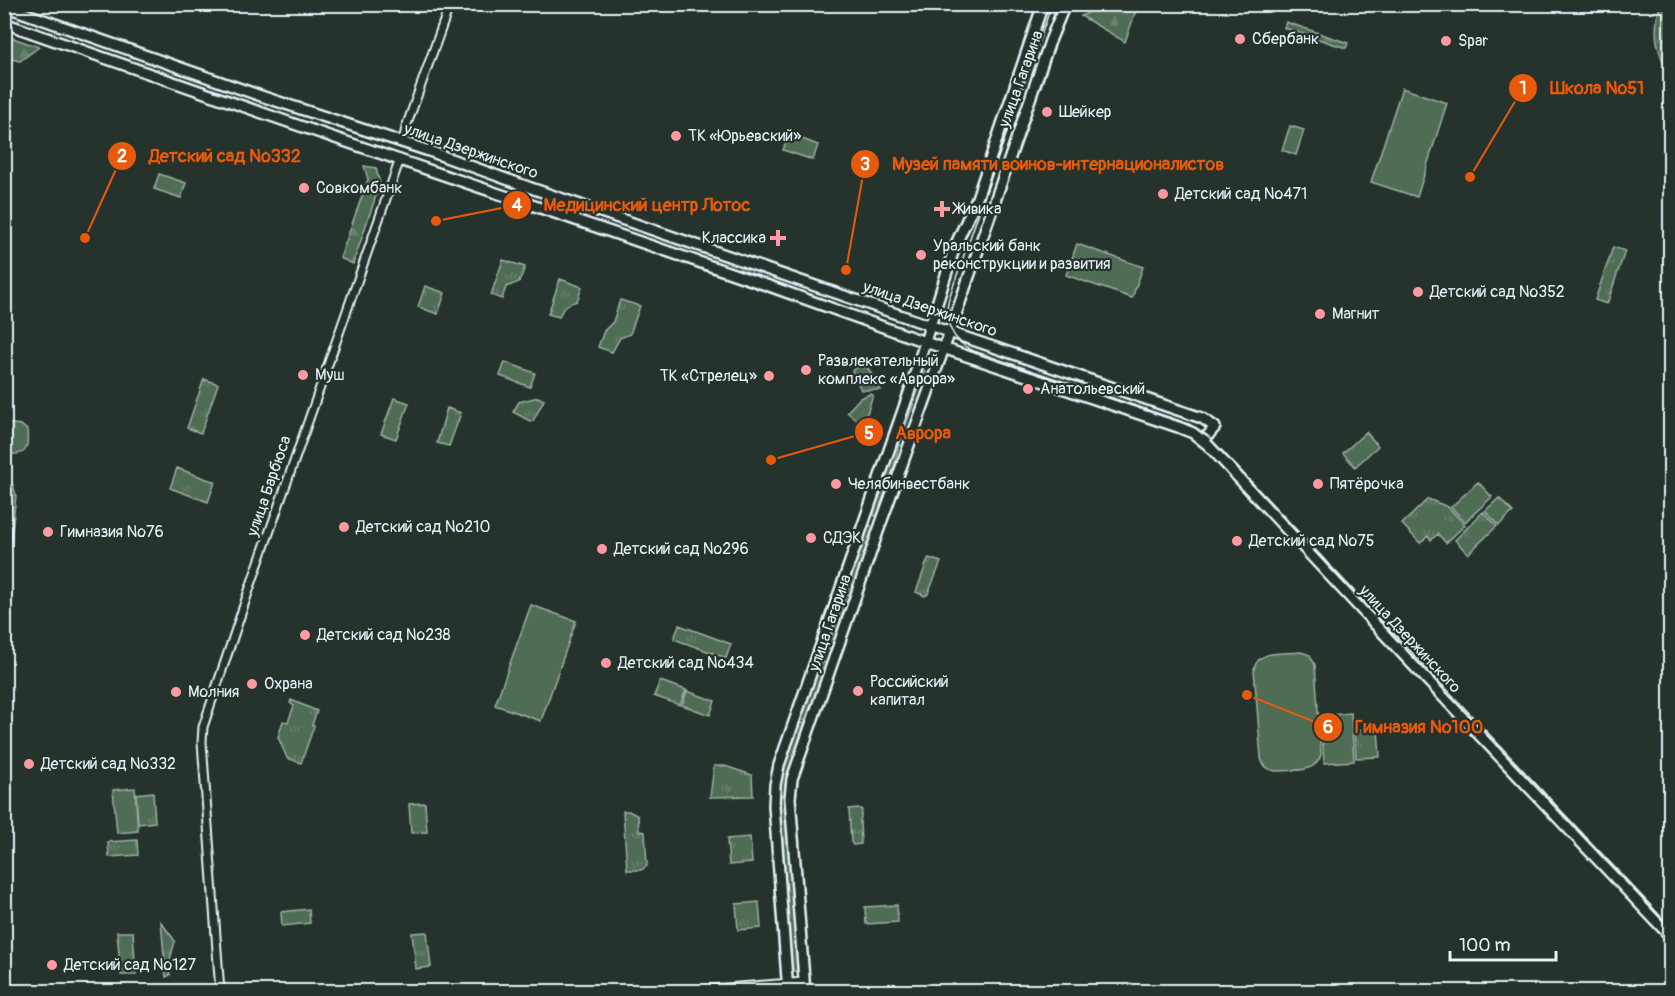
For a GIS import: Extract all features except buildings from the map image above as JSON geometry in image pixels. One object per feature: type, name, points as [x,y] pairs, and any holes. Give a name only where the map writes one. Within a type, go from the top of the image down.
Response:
[{"type":"main road","name":"улица Гагарина","points":[[788,987],[774,806],[775,785],[781,756],[909,393],[955,246],[977,198],[1043,4]]},
{"type":"main road","name":"улица Гагарина","points":[[805,987],[790,785],[1042,63],[1065,4]]},
{"type":"main road","name":"улица Дзержинского","points":[[4,6],[13,7],[261,96],[1202,418],[1215,427],[1203,441]]},
{"type":"main road","name":"улица Дзержинского","points":[[4,23],[1193,434],[1203,441],[1400,652],[1671,936]]},
{"type":"main road","points":[[4,29],[24,30]]},
{"type":"main road","points":[[255,110],[261,96]]},
{"type":"main road","name":"улица Барбюса","points":[[400,159],[403,143]]},
{"type":"main road","points":[[596,227],[603,212]]},
{"type":"main road","points":[[681,256],[686,241]]},
{"type":"main road","points":[[865,517],[881,523]]},
{"type":"main road","points":[[818,653],[833,658]]},
{"type":"street","name":"улица Барбюса","points":[[403,143],[406,127],[450,4]]},
{"type":"street","name":"улица Барбюса","points":[[220,992],[202,728],[400,159]]},
{"type":"street","points":[[674,992],[805,987]]},
{"type":"green space","points":[[1092,5],[1138,5],[1125,42],[1081,16],[1094,10]]},
{"type":"green space","points":[[1660,5],[1670,5],[1670,77],[1657,41],[1656,25]]},
{"type":"green space","points":[[1286,22],[1348,43],[1346,48],[1284,28]]},
{"type":"green space","points":[[10,37],[39,47],[20,61],[5,58],[5,38]]},
{"type":"green space","points":[[1402,88],[1447,103],[1417,197],[1371,182]]},
{"type":"green space","points":[[1290,126],[1304,130],[1296,155],[1282,150]]},
{"type":"green space","points":[[789,134],[818,145],[813,160],[783,150]]},
{"type":"green space","points":[[364,166],[376,168],[380,184],[353,264],[340,258],[368,179]]},
{"type":"green space","points":[[159,174],[186,183],[181,198],[154,189]]},
{"type":"green space","points":[[1077,244],[1143,267],[1132,298],[1066,275]]},
{"type":"green space","points":[[1613,247],[1625,251],[1607,304],[1595,300]]},
{"type":"green space","points":[[503,260],[525,267],[519,282],[506,287],[502,299],[491,295]]},
{"type":"green space","points":[[560,279],[582,287],[577,301],[565,306],[559,317],[548,314]]},
{"type":"green space","points":[[425,286],[445,293],[438,314],[418,307]]},
{"type":"green space","points":[[620,300],[640,306],[630,334],[620,338],[612,352],[598,347],[604,331],[613,322]]},
{"type":"green space","points":[[505,362],[535,373],[530,387],[500,376]]},
{"type":"green space","points":[[860,365],[868,368],[881,390],[861,390],[852,371]]},
{"type":"green space","points":[[922,371],[925,372],[899,445],[892,476],[879,514],[875,516],[873,512]]},
{"type":"green space","points":[[204,379],[218,384],[201,433],[187,428]]},
{"type":"green space","points":[[873,395],[863,426],[847,412],[860,398]]},
{"type":"green space","points":[[538,397],[544,400],[533,421],[513,412],[519,402]]},
{"type":"green space","points":[[394,398],[409,403],[396,439],[381,434]]},
{"type":"green space","points":[[447,408],[461,413],[449,446],[437,443]]},
{"type":"green space","points":[[5,423],[21,425],[27,430],[27,443],[22,453],[5,454]]},
{"type":"green space","points":[[1366,432],[1378,446],[1355,467],[1343,453]]},
{"type":"green space","points":[[177,468],[215,482],[208,502],[170,488]]},
{"type":"green space","points":[[6,478],[13,485],[16,495],[9,558],[5,569],[8,522],[5,540],[5,504],[10,505],[9,492],[5,485]]},
{"type":"green space","points":[[1478,482],[1492,497],[1465,522],[1451,507]]},
{"type":"green space","points":[[1499,498],[1513,512],[1499,525],[1485,511]]},
{"type":"green space","points":[[1428,499],[1448,507],[1465,525],[1446,543],[1438,534],[1431,540],[1428,536],[1420,543],[1402,524]]},
{"type":"green space","points":[[1483,512],[1497,526],[1468,554],[1455,540]]},
{"type":"green space","points":[[870,525],[874,528],[832,648],[829,649],[825,646]]},
{"type":"green space","points":[[929,558],[941,562],[928,594],[925,596],[916,592]]},
{"type":"green space","points":[[531,605],[576,621],[541,721],[495,705]]},
{"type":"green space","points":[[679,625],[731,644],[726,658],[674,639]]},
{"type":"green space","points":[[1301,652],[1310,655],[1315,665],[1321,754],[1319,760],[1309,768],[1275,771],[1266,767],[1261,758],[1254,669],[1256,663],[1266,655]]},
{"type":"green space","points":[[821,661],[826,664],[806,720],[799,720]]},
{"type":"green space","points":[[660,681],[686,690],[680,705],[654,696]]},
{"type":"green space","points":[[687,691],[715,701],[710,715],[682,705]]},
{"type":"green space","points":[[291,700],[317,711],[301,763],[287,758],[278,737],[283,721],[288,722],[294,706],[290,703]]},
{"type":"green space","points":[[1351,713],[1354,761],[1324,763],[1321,716]]},
{"type":"green space","points":[[798,722],[805,723],[786,778],[785,794],[798,971],[792,971],[779,795],[785,759]]},
{"type":"green space","points":[[1378,729],[1380,757],[1356,758],[1354,731]]},
{"type":"green space","points":[[714,766],[725,766],[752,775],[753,796],[710,797]]},
{"type":"green space","points":[[135,788],[138,831],[117,833],[113,790]]},
{"type":"green space","points":[[153,792],[155,822],[138,824],[136,794]]},
{"type":"green space","points":[[425,803],[427,832],[411,833],[409,804]]},
{"type":"green space","points":[[849,809],[862,810],[861,844],[853,845]]},
{"type":"green space","points":[[623,811],[629,811],[638,816],[639,831],[645,832],[647,866],[641,870],[627,870]]},
{"type":"green space","points":[[750,837],[752,863],[729,865],[727,839]]},
{"type":"green space","points":[[137,840],[138,855],[109,857],[108,842]]},
{"type":"green space","points":[[759,902],[761,928],[738,930],[736,904]]},
{"type":"green space","points":[[897,905],[898,922],[866,924],[865,907]]},
{"type":"green space","points":[[309,909],[310,923],[282,926],[281,912]]},
{"type":"green space","points":[[161,922],[175,941],[169,963],[170,975],[166,977]]},
{"type":"green space","points":[[117,932],[133,932],[136,975],[121,975]]},
{"type":"green space","points":[[427,932],[431,967],[416,969],[412,933]]},
{"type":"tram line","points":[[1052,4],[949,298],[948,323],[955,336],[966,347],[974,351],[1189,424],[1208,436],[1670,926]]},
{"type":"place","name":"Сбербанк","points":[[1240,39]]},
{"type":"place","name":"Spar","points":[[1446,41]]},
{"type":"place","name":"Шейкер","points":[[1047,112]]},
{"type":"place","name":"ТК «Юрьевский»","points":[[676,136]]},
{"type":"place","name":"Школа №51","points":[[1470,177]]},
{"type":"place","name":"Совкомбанк","points":[[304,188]]},
{"type":"place","name":"Детский сад №471","points":[[1163,194]]},
{"type":"place","name":"Живика","points":[[942,209]]},
{"type":"place","name":"Медицинский центр Лотос","points":[[436,221]]},
{"type":"place","name":"Детский cад №332","points":[[85,238]]},
{"type":"place","name":"Классика","points":[[778,238]]},
{"type":"place","name":"Уральский банк реконструкции и развития","points":[[921,255]]},
{"type":"place","name":"Музей памяти воинов-интернационалистов","points":[[846,270]]},
{"type":"place","name":"Детский сад №352","points":[[1418,292]]},
{"type":"place","name":"Магнит","points":[[1320,314]]},
{"type":"place","name":"Развлекательный комплекс «Аврора»","points":[[806,370]]},
{"type":"place","name":"Муш","points":[[303,375]]},
{"type":"place","name":"ТК «Стрелец»","points":[[769,376]]},
{"type":"place","name":"Анатольевский","points":[[1028,389]]},
{"type":"place","name":"Аврора","points":[[771,460]]},
{"type":"place","name":"Челябинвестбанк","points":[[836,484]]},
{"type":"place","name":"Пятёрочка","points":[[1318,484]]},
{"type":"place","name":"Детский сад №210","points":[[344,527]]},
{"type":"place","name":"Гимназия №76","points":[[48,532]]},
{"type":"place","name":"СДЭК","points":[[811,538]]},
{"type":"place","name":"Детский сад №75","points":[[1237,541]]},
{"type":"place","name":"Детский сад №296","points":[[602,549]]},
{"type":"place","name":"Детский сад №238","points":[[305,635]]},
{"type":"place","name":"Детский сад №434","points":[[606,663]]},
{"type":"place","name":"Охрана","points":[[252,684]]},
{"type":"place","name":"Российский капитал","points":[[858,691]]},
{"type":"place","name":"Молния","points":[[176,692]]},
{"type":"place","name":"Гимназия №100","points":[[1247,695]]},
{"type":"place","name":"Детский сад №332","points":[[29,764]]},
{"type":"place","name":"Детский сад №127","points":[[52,965]]}]
